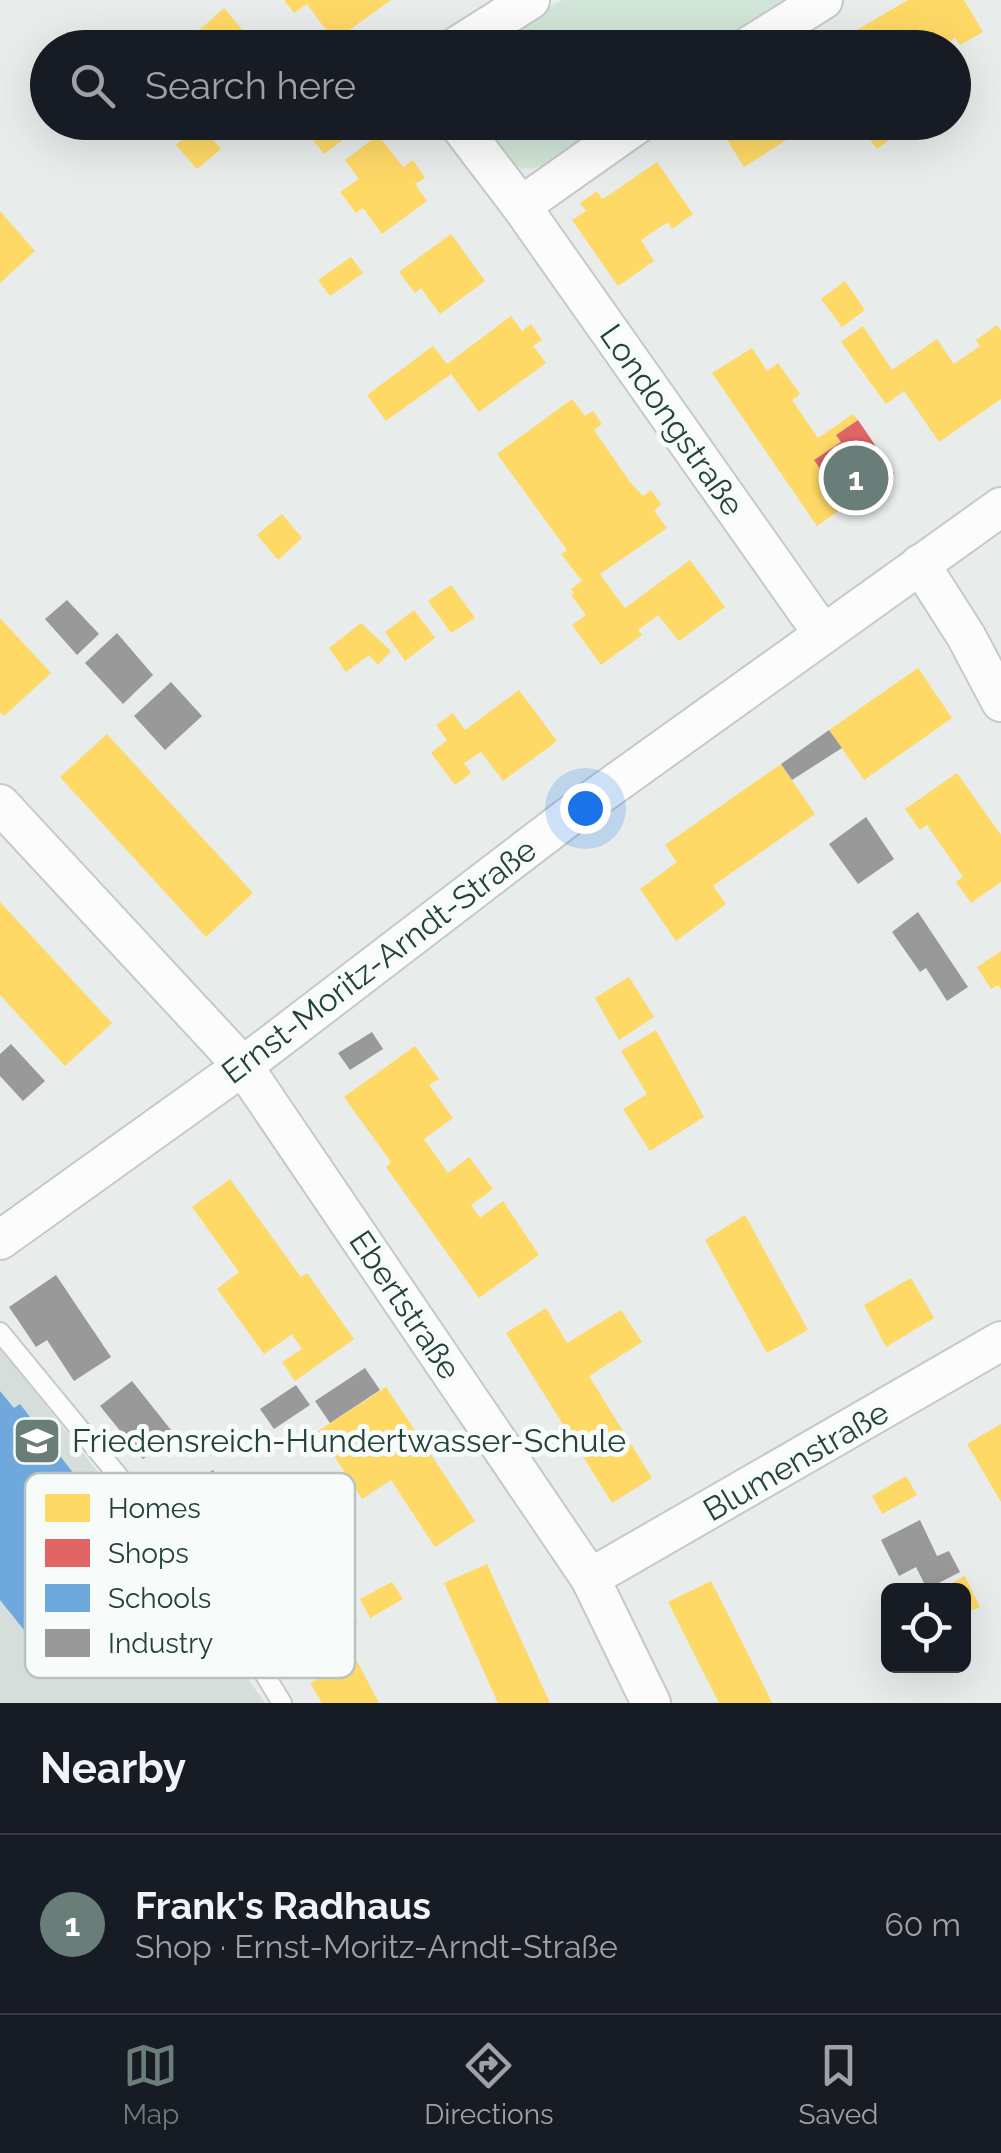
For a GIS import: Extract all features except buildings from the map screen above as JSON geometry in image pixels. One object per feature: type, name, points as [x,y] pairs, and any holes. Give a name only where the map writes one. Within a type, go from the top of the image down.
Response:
[{"type":"street","points":[[482,30],[530,0]]},
{"type":"street","points":[[775,30],[823,0]]},
{"type":"street","name":"Londongstraße","points":[[470,140],[521,206],[823,634]]},
{"type":"street","points":[[521,206],[614,140]]},
{"type":"street","name":"Ernst-Moritz-Arndt-Straße","points":[[0,1240],[243,1066],[567,818],[1001,506]]},
{"type":"street","points":[[920,564],[966,636],[1001,702]]},
{"type":"street","name":"Ebertstraße","points":[[0,804],[243,1066],[590,1578],[650,1703]]},
{"type":"street","name":"Blumenstraße","points":[[590,1578],[1001,1341]]},
{"type":"lane","points":[[0,1332],[116,1473]]},
{"type":"lane","points":[[267,1678],[282,1703]]},
{"type":"shaded area","points":[[0,1347],[99,1473],[25,1473],[25,1678],[247,1678],[265,1703],[0,1703]]},
{"type":"green space","points":[[562,0],[790,0],[744,30],[510,30]]},
{"type":"green space","points":[[492,140],[585,140],[560,157],[532,168],[509,161]]},
{"type":"place","name":"Frank's Radhaus","points":[[856,478]]},
{"type":"place","name":"Friedensreich-Hundertwasser-Schule","points":[[37,1441]]}]
